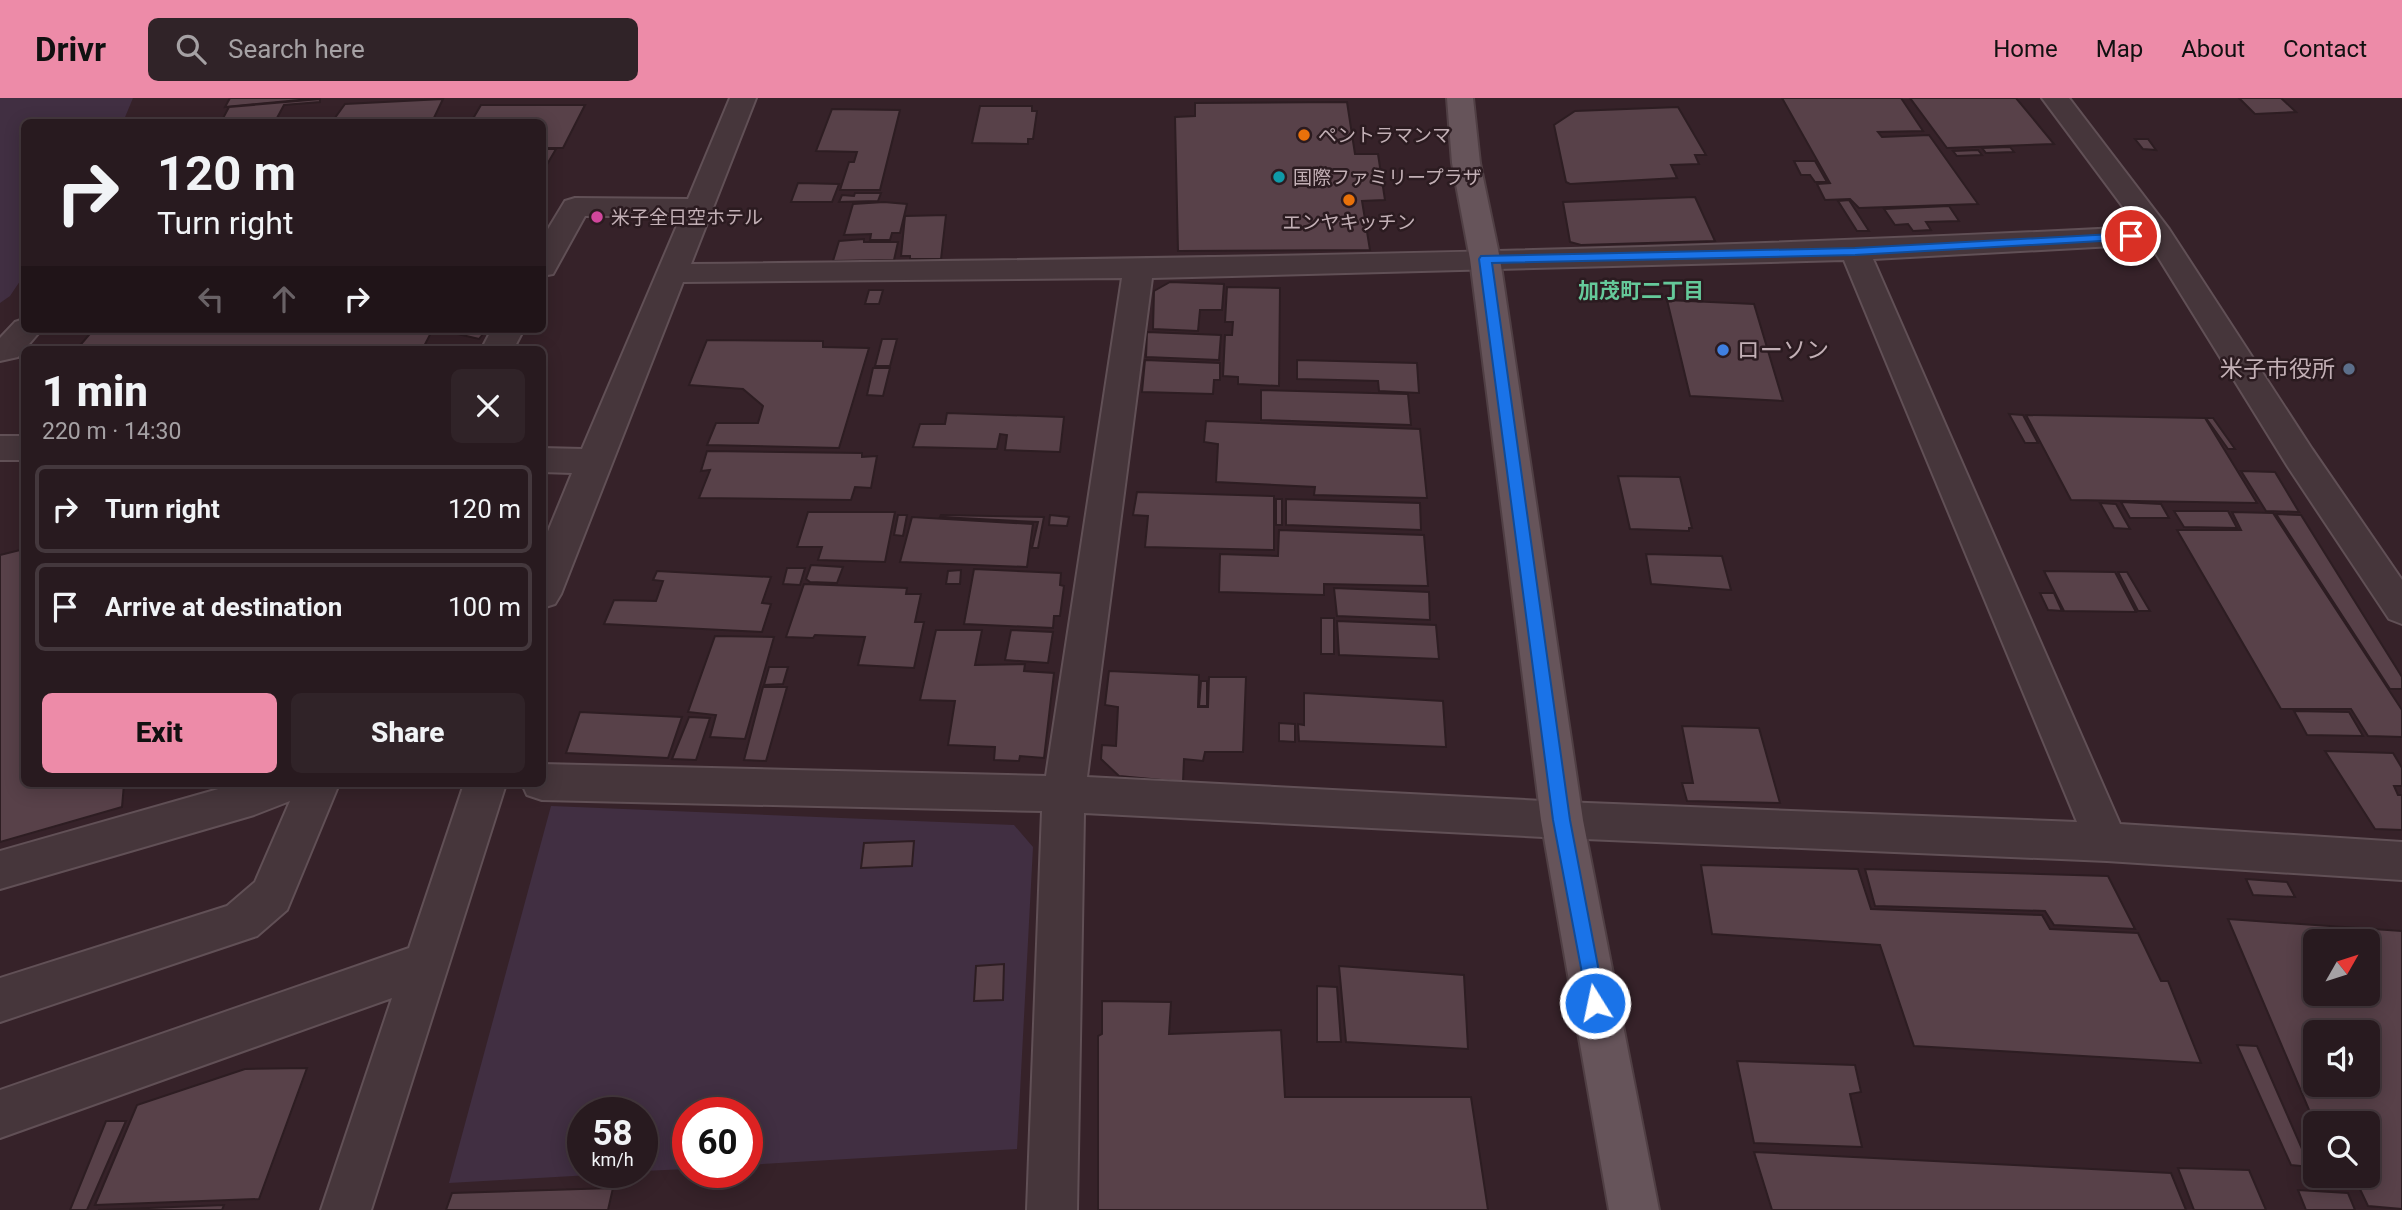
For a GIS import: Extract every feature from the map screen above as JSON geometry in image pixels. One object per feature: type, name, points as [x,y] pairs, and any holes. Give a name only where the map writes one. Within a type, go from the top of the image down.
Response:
[{"type":"main road","points":[[1460,98],[1465,163],[1485,259],[1562,820],[1634,1210]]},
{"type":"street","points":[[546,584],[593,461],[674,273],[743,98]]},
{"type":"street","points":[[2055,98],[2159,235],[2300,458],[2402,610]]},
{"type":"street","points":[[546,260],[575,207],[700,208]]},
{"type":"street","points":[[674,273],[1138,270],[1855,251],[2159,235]]},
{"type":"street","points":[[1855,251],[2107,842]]},
{"type":"street","points":[[1052,1210],[1064,794],[1138,270]]},
{"type":"street","points":[[0,351],[7,350],[22,333]]},
{"type":"street","points":[[0,448],[21,448]]},
{"type":"street","points":[[546,460],[593,461]]},
{"type":"street","points":[[546,782],[1064,794],[1562,820],[2107,842],[2402,861]]},
{"type":"street","points":[[0,870],[254,797],[278,787]]},
{"type":"street","points":[[0,1000],[241,922],[271,896],[317,787]]},
{"type":"street","points":[[346,1210],[484,787]]},
{"type":"street","points":[[0,1114],[425,964]]},
{"type":"shaded area","points":[[0,98],[133,98],[124,119],[21,119],[21,280],[10,296],[0,303]]},
{"type":"shaded area","points":[[551,806],[1014,825],[1033,847],[1017,1149],[763,1164],[763,1097],[672,1097],[672,1170],[658,1170],[658,1097],[567,1097],[567,1176],[449,1183]]},
{"type":"building","points":[[230,98],[321,98],[225,107]]},
{"type":"building","points":[[1782,98],[1901,98],[1923,131],[1878,132],[1882,137],[1929,135],[1978,204],[1859,208],[1850,199],[1825,200],[1817,184],[1830,183]]},
{"type":"building","points":[[1910,98],[2016,98],[2054,144],[1947,148]]},
{"type":"building","points":[[2239,98],[2281,98],[2296,112],[2255,114]]},
{"type":"building","points":[[320,99],[320,102],[284,105],[277,118],[223,119],[229,107]]},
{"type":"building","points":[[443,99],[433,119],[334,119],[345,104]]},
{"type":"building","name":"国際ファミリープラザ","points":[[1347,102],[1355,154],[1378,154],[1385,200],[1362,201],[1370,250],[1178,251],[1175,117],[1195,116],[1195,103]]},
{"type":"building","points":[[481,105],[585,105],[563,148],[546,148],[546,119],[473,119]]},
{"type":"building","points":[[980,106],[1032,106],[1032,111],[1037,111],[1033,139],[1028,139],[1028,144],[972,143]]},
{"type":"building","points":[[1678,107],[1706,155],[1695,155],[1699,164],[1671,165],[1677,178],[1570,184],[1566,182],[1554,125],[1575,111]]},
{"type":"building","points":[[832,109],[900,110],[880,190],[840,190],[849,162],[854,162],[857,152],[816,151]]},
{"type":"building","points":[[2135,139],[2148,139],[2156,150],[2143,149]]},
{"type":"building","points":[[2010,147],[2014,152],[1986,153],[1982,148]]},
{"type":"building","points":[[546,149],[556,149],[546,166]]},
{"type":"building","points":[[1978,150],[1982,155],[1957,156],[1953,151]]},
{"type":"building","points":[[1794,161],[1815,161],[1827,182],[1815,182],[1810,175],[1801,175]]},
{"type":"building","points":[[798,183],[839,184],[832,202],[791,202]]},
{"type":"building","points":[[855,193],[881,193],[878,201],[839,202],[842,195],[854,196]]},
{"type":"building","points":[[1695,197],[1715,241],[1581,245],[1570,242],[1563,202]]},
{"type":"building","points":[[1849,200],[1869,231],[1857,231],[1838,201]]},
{"type":"building","points":[[853,204],[907,204],[900,233],[892,233],[890,240],[870,240],[871,234],[844,235]]},
{"type":"building","points":[[1949,206],[1959,221],[1926,222],[1931,230],[1913,231],[1908,224],[1895,225],[1884,209]]},
{"type":"building","points":[[946,215],[941,259],[910,259],[910,256],[901,256],[905,216]]},
{"type":"building","points":[[864,239],[864,242],[898,242],[894,260],[833,261],[839,241]]},
{"type":"building","points":[[1170,282],[1224,284],[1222,310],[1200,310],[1198,331],[1153,329],[1154,291]]},
{"type":"building","points":[[1227,287],[1280,288],[1279,386],[1238,384],[1238,377],[1223,376],[1225,335],[1232,335],[1233,322],[1225,322]]},
{"type":"building","points":[[869,290],[883,290],[879,304],[865,304]]},
{"type":"building","name":"ローソン","points":[[1667,300],[1754,304],[1783,401],[1690,396]]},
{"type":"building","points":[[1147,332],[1221,335],[1219,360],[1146,357]]},
{"type":"building","points":[[91,333],[431,333],[424,346],[79,346]]},
{"type":"building","points":[[459,333],[484,333],[479,339]]},
{"type":"building","points":[[882,339],[897,339],[890,366],[875,366]]},
{"type":"building","points":[[707,340],[823,341],[823,347],[869,348],[839,448],[707,445],[716,423],[758,423],[763,406],[743,389],[689,385]]},
{"type":"building","points":[[1145,360],[1220,363],[1220,380],[1214,380],[1213,394],[1142,392]]},
{"type":"building","points":[[1297,360],[1417,363],[1419,393],[1379,391],[1378,381],[1297,379]]},
{"type":"building","points":[[873,368],[890,368],[883,396],[867,395]]},
{"type":"building","points":[[1261,390],[1408,394],[1411,425],[1261,420]]},
{"type":"building","points":[[947,413],[1064,417],[1060,452],[1005,450],[1007,435],[1000,434],[997,449],[913,447],[920,424],[945,424]]},
{"type":"building","points":[[2009,414],[2023,415],[2038,443],[2025,443]]},
{"type":"building","points":[[2026,415],[2205,418],[2257,503],[2071,500]]},
{"type":"building","points":[[2206,418],[2213,418],[2235,449],[2228,449]]},
{"type":"building","points":[[1206,421],[1420,429],[1427,498],[1314,495],[1315,487],[1216,482],[1218,444],[1204,442]]},
{"type":"building","points":[[707,451],[862,453],[862,457],[877,456],[871,488],[855,487],[851,500],[699,498],[710,470],[701,471]]},
{"type":"building","points":[[2241,471],[2275,472],[2299,512],[2266,511]]},
{"type":"building","points":[[1618,476],[1680,477],[1692,528],[1689,528],[1689,531],[1630,529]]},
{"type":"building","points":[[1137,492],[1274,496],[1274,550],[1145,547],[1148,516],[1133,515]]},
{"type":"building","points":[[1276,499],[1282,499],[1282,525],[1276,525]]},
{"type":"building","points":[[1286,499],[1420,503],[1421,530],[1286,525]]},
{"type":"building","points":[[2121,502],[2161,504],[2169,518],[2130,518]]},
{"type":"building","points":[[2100,503],[2116,504],[2130,529],[2114,528]]},
{"type":"building","points":[[2174,511],[2228,511],[2237,528],[2184,527]]},
{"type":"building","points":[[808,512],[895,512],[885,562],[818,560],[822,547],[797,547]]},
{"type":"building","points":[[2232,512],[2273,513],[2402,710],[2402,737],[2368,736],[2351,709],[2281,709],[2177,530],[2241,530]]},
{"type":"building","points":[[2276,514],[2301,515],[2402,677],[2402,689],[2390,689]]},
{"type":"building","points":[[898,515],[907,515],[903,536],[894,535]]},
{"type":"building","points":[[1050,515],[1069,517],[1067,526],[1049,525]]},
{"type":"building","points":[[912,517],[1033,524],[1027,567],[900,562]]},
{"type":"building","points":[[940,517],[1044,517],[1038,548],[1032,548],[1038,522]]},
{"type":"building","points":[[1279,530],[1424,535],[1428,586],[1324,584],[1324,595],[1219,592],[1220,554],[1278,556]]},
{"type":"building","points":[[21,550],[21,787],[124,787],[122,807],[0,842],[0,555]]},
{"type":"building","points":[[1646,554],[1722,556],[1731,590],[1651,584]]},
{"type":"building","points":[[811,565],[843,567],[837,583],[810,582],[806,579]]},
{"type":"building","points":[[787,568],[805,568],[800,585],[783,584]]},
{"type":"building","points":[[974,569],[1061,573],[1060,585],[1064,586],[1060,616],[1054,616],[1053,628],[964,624]]},
{"type":"building","points":[[961,570],[960,584],[946,584],[948,571]]},
{"type":"building","points":[[657,571],[771,577],[762,603],[771,604],[762,632],[604,624],[614,600],[656,601],[663,581],[653,580]]},
{"type":"building","points":[[2044,571],[2115,572],[2136,612],[2064,611]]},
{"type":"building","points":[[2118,572],[2127,572],[2150,611],[2138,611]]},
{"type":"building","points":[[804,584],[907,588],[906,594],[921,594],[915,622],[924,622],[914,668],[858,665],[865,637],[786,637]]},
{"type":"building","points":[[1334,588],[1429,592],[1430,620],[1337,616]]},
{"type":"building","points":[[2040,593],[2054,593],[2062,611],[2048,610]]},
{"type":"building","points":[[1321,618],[1334,618],[1334,654],[1321,654]]},
{"type":"building","points":[[1337,621],[1436,625],[1439,659],[1339,655]]},
{"type":"building","points":[[936,630],[982,630],[975,665],[1025,664],[1024,671],[1054,673],[1044,758],[1020,756],[1019,761],[994,760],[995,747],[948,745],[955,701],[920,700]]},
{"type":"building","points":[[1011,630],[1053,632],[1048,663],[1005,660]]},
{"type":"building","points":[[715,636],[774,637],[745,739],[710,737],[716,715],[688,712]]},
{"type":"building","points":[[769,667],[788,667],[783,684],[764,685]]},
{"type":"building","points":[[1109,671],[1199,675],[1198,707],[1208,707],[1209,677],[1246,677],[1243,752],[1205,752],[1203,761],[1184,759],[1183,782],[1119,776],[1101,759],[1102,745],[1116,746],[1118,707],[1105,705]]},
{"type":"building","points":[[1201,681],[1207,681],[1207,706],[1199,706]]},
{"type":"building","points":[[763,687],[787,687],[766,761],[744,760]]},
{"type":"building","points":[[1304,693],[1443,701],[1446,747],[1299,741],[1298,724],[1304,725]]},
{"type":"building","points":[[2294,711],[2349,712],[2363,736],[2307,735]]},
{"type":"building","points":[[580,712],[682,717],[668,758],[566,753]]},
{"type":"building","points":[[689,717],[710,718],[696,760],[672,759]]},
{"type":"building","points":[[1279,723],[1295,724],[1295,742],[1279,741]]},
{"type":"building","points":[[1682,726],[1759,728],[1780,803],[1687,801],[1682,783],[1693,783]]},
{"type":"building","points":[[2325,751],[2393,753],[2402,768],[2402,786],[2394,786],[2398,795],[2402,795],[2402,830],[2375,829]]},
{"type":"building","points":[[914,841],[912,866],[861,868],[864,843]]},
{"type":"building","points":[[1701,865],[1858,869],[1871,909],[2042,915],[2050,929],[2138,933],[2161,981],[2168,981],[2201,1063],[1914,1046],[1880,945],[1712,934]]},
{"type":"building","points":[[1865,869],[2108,876],[2135,929],[2054,925],[2045,911],[1875,906]]},
{"type":"building","points":[[2246,879],[2287,882],[2295,897],[2253,895]]},
{"type":"building","points":[[2228,919],[2373,929],[2303,929],[2303,1006],[2380,1006],[2380,929],[2402,931],[2402,1209],[2368,1206],[2359,1188],[2380,1188],[2380,1111],[2309,1111],[2304,1097],[2380,1097],[2380,1020],[2303,1020],[2303,1096]]},
{"type":"building","points":[[1004,964],[1003,1000],[974,1001],[976,966]]},
{"type":"building","points":[[1339,966],[1464,975],[1468,1049],[1346,1042]]},
{"type":"building","points":[[1317,986],[1337,987],[1341,1042],[1317,1042]]},
{"type":"building","points":[[1102,1001],[1171,1002],[1169,1034],[1281,1030],[1285,1097],[1471,1097],[1488,1210],[1098,1210],[1098,1036],[1102,1034]]},
{"type":"building","points":[[2237,1045],[2257,1046],[2303,1151],[2303,1166],[2291,1165]]},
{"type":"building","points":[[1737,1061],[1855,1065],[1861,1092],[1850,1094],[1862,1147],[1754,1143]]},
{"type":"building","points":[[307,1068],[259,1199],[95,1205],[137,1105],[245,1069]]},
{"type":"building","points":[[106,1121],[126,1121],[87,1210],[70,1210]]},
{"type":"building","points":[[1754,1152],[2171,1173],[2186,1210],[1772,1210]]},
{"type":"building","points":[[2178,1168],[2249,1170],[2266,1210],[2194,1210]]},
{"type":"building","points":[[613,1188],[608,1210],[446,1210],[452,1193]]},
{"type":"building","points":[[2298,1190],[2348,1193],[2355,1210],[2306,1210]]},
{"type":"building","points":[[224,1205],[222,1210],[98,1210]]},
{"type":"place","name":"ペントラマンマ","points":[[1304,135]]},
{"type":"place","name":"国際ファミリープラザ","points":[[1279,177]]},
{"type":"place","name":"エンヤキッチン","points":[[1349,200]]},
{"type":"place","name":"米子全日空ホテル","points":[[597,217]]},
{"type":"place","name":"ローソン","points":[[1723,350]]},
{"type":"place","name":"米子市役所","points":[[2349,369]]},
{"type":"district","name":"加茂町二丁目","points":[[1641,291]]},
{"type":"route","points":[[1595,1003],[1562,820],[1485,259],[1855,251],[2131,236]]}]
